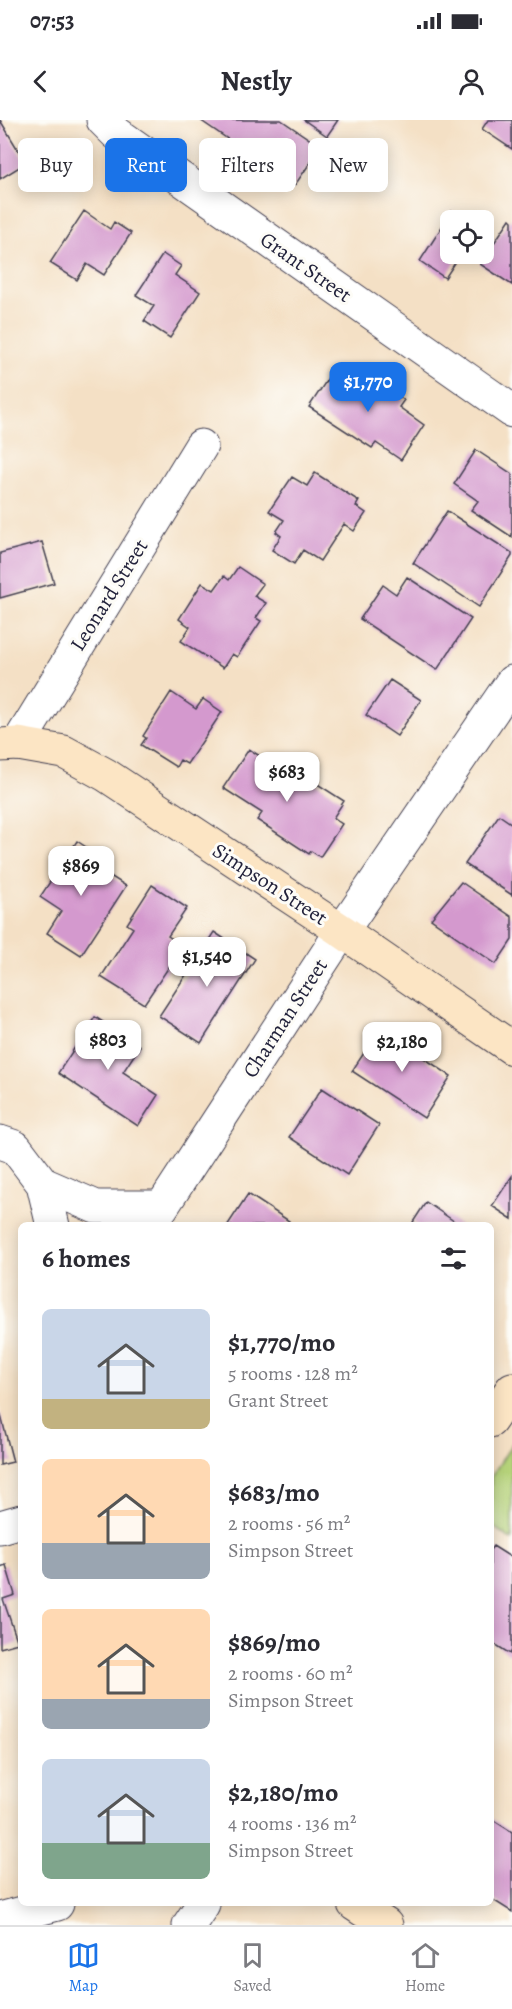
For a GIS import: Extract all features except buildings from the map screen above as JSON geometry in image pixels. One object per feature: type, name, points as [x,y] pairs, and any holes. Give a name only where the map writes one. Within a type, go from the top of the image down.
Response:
[{"type":"street","name":"Grant Street","points":[[103,120],[116,133],[512,411]]},
{"type":"street","name":"Leonard Street","points":[[9,744],[201,446]]},
{"type":"street","name":"Charman Street","points":[[43,1184],[96,1206],[155,1216],[342,931],[512,682]]},
{"type":"street","name":"Simpson Street","points":[[9,744],[64,753],[106,776],[342,931],[512,1048]]},
{"type":"street","points":[[7,1144],[43,1184],[52,1222]]},
{"type":"street","points":[[494,1415],[512,1389]]},
{"type":"street","points":[[0,1527],[18,1522]]},
{"type":"street","points":[[0,1919],[49,1906]]},
{"type":"street","points":[[189,1925],[202,1906]]},
{"type":"street","points":[[357,1906],[386,1925]]},
{"type":"green space","points":[[512,1444],[512,1540],[494,1527],[494,1472]]}]
